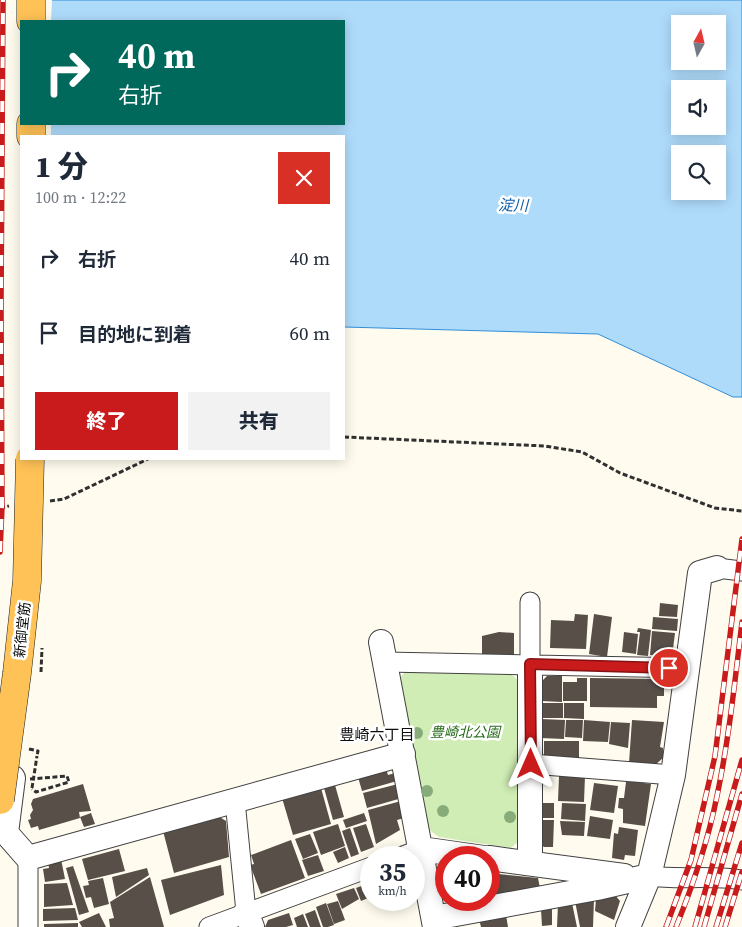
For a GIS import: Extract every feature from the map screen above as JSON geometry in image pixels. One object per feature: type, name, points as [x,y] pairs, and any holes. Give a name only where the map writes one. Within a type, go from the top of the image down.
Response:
[{"type":"highway","points":[[31,0],[31,20]]},
{"type":"highway","name":"新御堂筋","points":[[7,790],[27,581],[30,460]]},
{"type":"street","points":[[628,927],[649,876],[673,775],[689,668],[709,570],[742,571]]},
{"type":"street","points":[[530,602],[530,864]]},
{"type":"street","points":[[420,846],[383,652],[530,664],[689,668]]},
{"type":"street","points":[[0,742],[8,745],[13,752],[7,790],[6,833],[28,858],[28,927]]},
{"type":"street","points":[[28,858],[403,754]]},
{"type":"street","points":[[531,764],[673,775]]},
{"type":"street","points":[[235,801],[249,919]]},
{"type":"street","points":[[500,860],[626,876],[675,879],[724,877],[742,880]]},
{"type":"street","points":[[425,871],[434,922],[649,876]]},
{"type":"street","points":[[209,927],[249,919],[360,872]]},
{"type":"path","points":[[345,438],[545,446],[582,452],[620,473],[698,502],[715,508],[742,511]]},
{"type":"path","points":[[46,502],[64,499],[146,460]]},
{"type":"path","points":[[0,508],[18,505]]},
{"type":"path","points":[[7,790],[67,776],[69,782],[36,792],[32,790],[37,756]]},
{"type":"green space","name":"豊崎北公園","points":[[405,672],[512,675],[520,682],[519,841],[511,848],[439,837],[428,829],[399,679]]},
{"type":"water","name":"淀川","points":[[0,0],[742,0],[742,397],[733,397],[598,334],[345,327],[345,135],[21,135]]},
{"type":"pier","points":[[0,0],[52,0],[51,20],[20,20],[20,125],[51,125],[51,135],[20,135],[20,323],[0,321]]},
{"type":"building","points":[[660,603],[678,605],[677,617],[659,616]]},
{"type":"building","points":[[575,614],[588,615],[586,649],[550,648],[551,620],[574,621]]},
{"type":"building","points":[[594,614],[612,617],[607,657],[589,654]]},
{"type":"building","points":[[653,617],[678,619],[677,631],[652,629]]},
{"type":"building","points":[[638,628],[651,630],[648,656],[637,655],[640,632],[637,632]]},
{"type":"building","points":[[652,631],[675,633],[673,649],[666,656],[650,655]]},
{"type":"building","points":[[499,632],[514,633],[514,655],[482,654],[482,636]]},
{"type":"building","points":[[624,632],[638,634],[636,654],[622,652]]},
{"type":"building","points":[[547,676],[562,676],[562,702],[541,701],[542,681]]},
{"type":"building","points":[[577,678],[587,678],[587,701],[563,701],[563,682],[577,682]]},
{"type":"building","points":[[590,678],[664,679],[664,696],[657,696],[657,708],[590,707]]},
{"type":"building","points":[[540,703],[563,703],[563,718],[540,718]]},
{"type":"building","points":[[564,703],[584,703],[584,719],[564,718]]},
{"type":"building","points":[[541,719],[565,720],[564,739],[540,738]]},
{"type":"building","points":[[566,720],[583,720],[582,738],[565,737]]},
{"type":"building","points":[[584,720],[610,722],[608,742],[583,741]]},
{"type":"building","points":[[632,720],[664,722],[660,747],[663,748],[663,758],[655,765],[629,763]]},
{"type":"building","points":[[611,722],[630,723],[628,748],[609,744]]},
{"type":"building","points":[[544,741],[579,741],[579,760],[544,760]]},
{"type":"building","points":[[386,769],[388,775],[395,773],[397,781],[362,791],[358,777]]},
{"type":"building","points":[[559,776],[585,776],[584,802],[558,801]]},
{"type":"building","points":[[626,782],[651,784],[645,826],[623,823],[623,809],[618,808],[619,798],[624,798]]},
{"type":"building","points":[[594,783],[618,786],[614,813],[590,810]]},
{"type":"building","points":[[83,784],[91,811],[79,812],[80,818],[39,830],[38,826],[31,828],[28,820],[31,819],[33,799]]},
{"type":"building","points":[[398,784],[402,798],[367,808],[363,793]]},
{"type":"building","points":[[335,785],[344,817],[333,820],[324,788]]},
{"type":"building","points":[[321,788],[331,824],[293,835],[282,798]]},
{"type":"building","points":[[401,801],[404,818],[397,820],[400,830],[376,844],[368,810]]},
{"type":"building","points":[[539,803],[554,803],[554,818],[539,818]]},
{"type":"building","points":[[562,803],[586,804],[585,821],[561,819]]},
{"type":"building","points":[[91,813],[95,824],[84,827],[80,817]]},
{"type":"building","points":[[364,813],[367,821],[346,828],[343,820]]},
{"type":"building","points":[[218,816],[226,821],[229,857],[174,873],[163,831]]},
{"type":"building","points":[[590,816],[613,820],[610,839],[587,836]]},
{"type":"building","points":[[539,820],[554,820],[553,847],[544,847],[539,843]]},
{"type":"building","points":[[560,821],[585,822],[584,836],[562,835]]},
{"type":"building","points":[[338,824],[345,846],[321,855],[313,832]]},
{"type":"building","points":[[366,824],[374,846],[360,846],[360,849],[353,828]]},
{"type":"building","points":[[619,827],[638,830],[635,856],[625,855],[624,860],[612,858],[614,833],[618,834]]},
{"type":"building","points":[[350,828],[359,854],[351,857],[342,831]]},
{"type":"building","points":[[310,834],[318,853],[303,859],[295,839]]},
{"type":"building","points":[[291,840],[305,878],[261,894],[250,865],[254,864],[251,855]]},
{"type":"building","points":[[345,847],[349,858],[338,863],[333,852]]},
{"type":"building","points":[[119,849],[125,871],[88,880],[82,859]]},
{"type":"building","points":[[318,855],[324,871],[308,876],[302,860]]},
{"type":"building","points":[[61,859],[65,879],[45,882],[43,869],[49,868],[48,862]]},
{"type":"building","points":[[221,865],[224,895],[170,915],[161,880]]},
{"type":"building","points":[[73,866],[89,912],[79,915],[66,868]]},
{"type":"building","points":[[147,868],[149,875],[116,897],[112,877]]},
{"type":"building","points":[[500,874],[538,878],[540,888],[500,895]]},
{"type":"building","points":[[150,877],[164,927],[110,927],[109,919],[114,918],[110,902]]},
{"type":"building","points":[[103,878],[109,904],[94,908],[91,897],[86,898],[83,886],[89,885],[88,881]]},
{"type":"building","points":[[67,883],[73,905],[44,907],[44,884]]},
{"type":"building","points":[[360,886],[360,898],[356,888]]},
{"type":"building","points":[[354,888],[359,899],[342,909],[336,894]]},
{"type":"building","points":[[615,895],[620,901],[614,920],[595,911],[596,899]]},
{"type":"building","points":[[594,899],[593,927],[580,927],[575,901]]},
{"type":"building","points":[[338,901],[345,920],[334,924],[327,904]]},
{"type":"building","points":[[326,903],[334,925],[323,927],[316,907]]},
{"type":"building","points":[[572,903],[577,927],[557,927],[558,904]]},
{"type":"building","points":[[75,908],[78,920],[43,921],[43,909]]},
{"type":"building","points":[[552,909],[552,925],[542,926],[541,910]]},
{"type":"building","points":[[315,910],[321,927],[310,927],[305,914]]},
{"type":"building","points":[[99,913],[106,927],[82,927],[79,922]]},
{"type":"building","points":[[289,913],[293,925],[265,927],[268,920]]},
{"type":"building","points":[[303,914],[308,927],[297,927],[294,918]]},
{"type":"building","points":[[506,915],[508,927],[481,927],[479,919]]},
{"type":"building","points":[[78,923],[78,927],[44,927],[44,924]]},
{"type":"railway","points":[[0,552],[2,507],[3,0]]},
{"type":"railway","points":[[666,927],[691,860],[715,756],[742,539]]},
{"type":"railway","points":[[676,927],[700,863],[717,796],[728,731],[742,622]]},
{"type":"railway","points":[[695,927],[742,760]]},
{"type":"railway","points":[[704,927],[742,794]]},
{"type":"railway","points":[[716,927],[742,843]]},
{"type":"railway","points":[[725,927],[742,872]]},
{"type":"district","name":"豊崎六丁目","points":[[377,734]]},
{"type":"route","points":[[531,764],[530,664],[669,668]]}]
